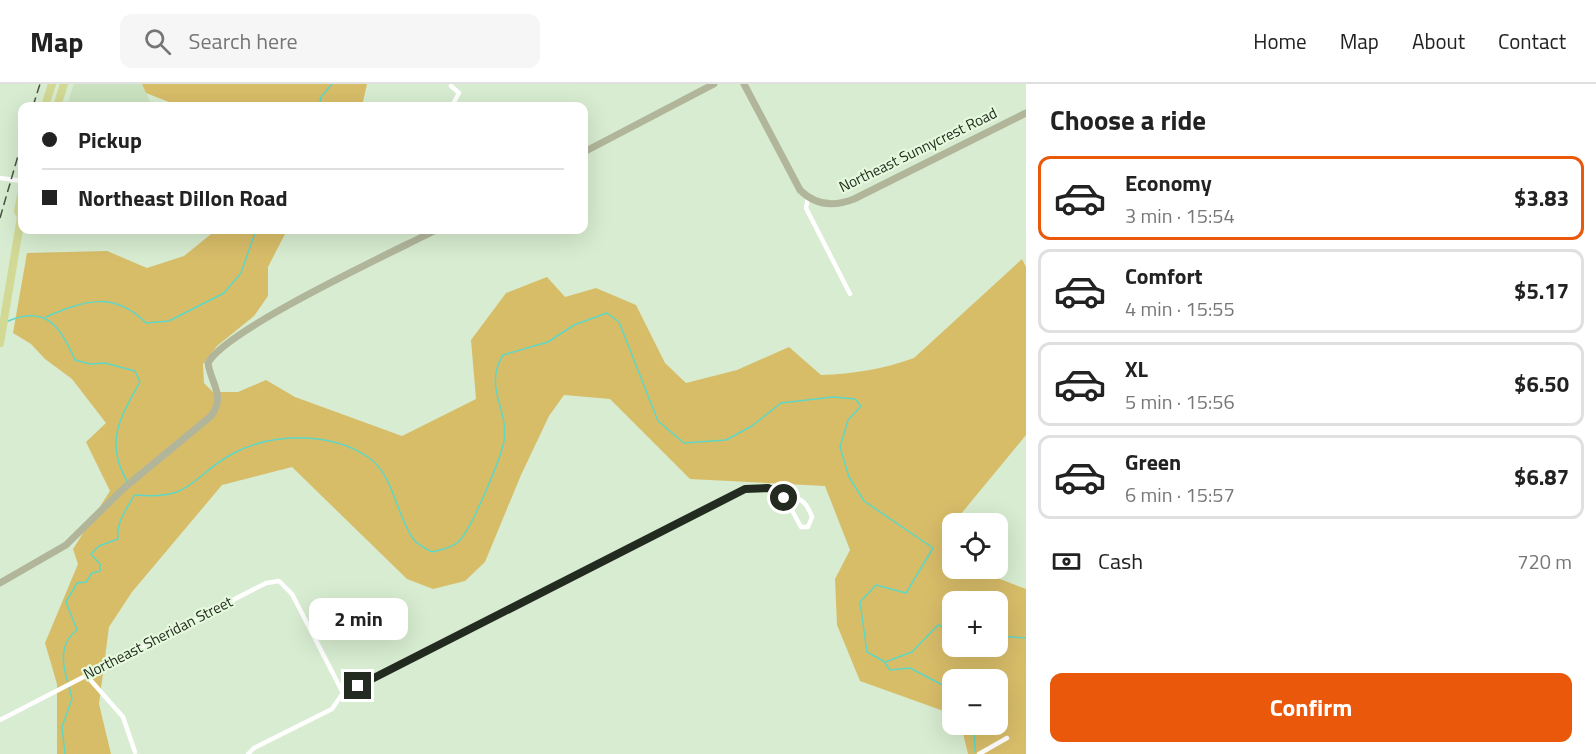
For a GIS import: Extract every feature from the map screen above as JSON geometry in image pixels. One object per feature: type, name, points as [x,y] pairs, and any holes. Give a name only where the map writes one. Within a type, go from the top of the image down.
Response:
[{"type":"main road","points":[[46,102],[52,84]]},
{"type":"main road","points":[[58,102],[64,84]]},
{"type":"main road","points":[[0,343],[19,234]]},
{"type":"street","points":[[588,150],[714,84]]},
{"type":"street","points":[[744,84],[796,184],[808,197],[806,208],[850,294]]},
{"type":"street","points":[[451,86],[458,92],[456,102]]},
{"type":"street","name":"Northeast Sunnycrest Road","points":[[808,197],[830,205],[854,199],[1026,113]]},
{"type":"street","points":[[0,178],[18,180]]},
{"type":"street","points":[[0,583],[59,550],[147,468],[216,410],[219,401],[218,390],[208,363],[226,344],[261,322],[428,234]]},
{"type":"street","points":[[248,754],[254,748],[332,709],[343,693],[753,487],[801,498],[807,504],[812,517],[808,527],[801,526],[783,494]]},
{"type":"street","name":"Northeast Sheridan Street","points":[[0,720],[266,582],[279,581],[292,594],[343,693]]},
{"type":"street","points":[[86,675],[123,717],[135,752]]},
{"type":"street","points":[[979,754],[1008,738]]},
{"type":"shaded area","points":[[74,84],[142,84],[150,102],[68,102]]},
{"type":"shaded area","points":[[142,84],[367,84],[363,102],[169,102],[146,93]]},
{"type":"shaded area","points":[[211,234],[285,234],[268,267],[268,296],[254,316],[217,346],[203,364],[204,383],[213,392],[238,392],[266,380],[295,397],[402,436],[476,399],[471,340],[506,293],[547,277],[565,297],[596,288],[636,305],[665,363],[686,383],[737,370],[789,347],[821,375],[868,370],[914,358],[1022,259],[1026,267],[1026,435],[962,513],[942,513],[942,579],[1000,579],[1026,589],[1026,754],[968,754],[963,735],[1008,735],[1008,669],[942,669],[942,710],[860,681],[837,625],[835,579],[850,550],[825,486],[690,479],[610,399],[564,395],[549,416],[521,475],[485,562],[465,581],[433,589],[407,579],[292,467],[222,485],[132,592],[109,627],[99,704],[111,754],[57,754],[57,684],[45,643],[78,564],[73,549],[110,491],[86,442],[106,423],[72,379],[45,359],[31,344],[13,333],[27,253],[107,251],[147,268],[184,256]]},
{"type":"waterway","points":[[320,102],[321,97],[332,84]]},
{"type":"waterway","points":[[46,317],[74,306],[99,302],[122,306],[146,323],[169,321],[224,293],[241,273],[255,234]]},
{"type":"waterway","points":[[135,495],[154,496],[180,491],[218,463],[247,447],[282,439],[319,439],[353,449],[368,457],[384,474],[414,540],[432,552],[449,547],[464,535],[485,494],[502,450],[505,429],[495,378],[503,355],[548,342],[574,325],[607,313],[619,322],[658,421],[684,443],[726,440],[752,426],[781,403],[833,397],[855,399],[861,406],[848,420],[840,447],[849,477],[864,501],[933,548],[906,593],[876,585],[860,602],[867,652],[885,662],[912,652],[938,625],[942,626]]},
{"type":"waterway","points":[[6,322],[20,317],[42,317],[58,329],[75,360],[90,364],[105,363],[135,371],[140,382],[121,418],[116,442],[120,467],[127,481]]},
{"type":"waterway","points":[[68,683],[63,661],[65,647],[71,635],[77,630],[66,602],[77,583],[86,582],[92,573],[100,571],[100,564],[91,554],[99,546],[118,539],[120,522],[134,496]]},
{"type":"waterway","points":[[1008,637],[1026,638]]},
{"type":"waterway","points":[[885,663],[890,670],[910,668],[942,685]]},
{"type":"waterway","points":[[65,754],[62,727],[72,699],[69,687]]},
{"type":"waterway","points":[[974,735],[975,752]]},
{"type":"railway","points":[[34,102],[40,84]]},
{"type":"railway","points":[[0,218],[18,156]]},
{"type":"route","points":[[358,686],[745,489],[768,488],[783,494],[784,498]]}]
